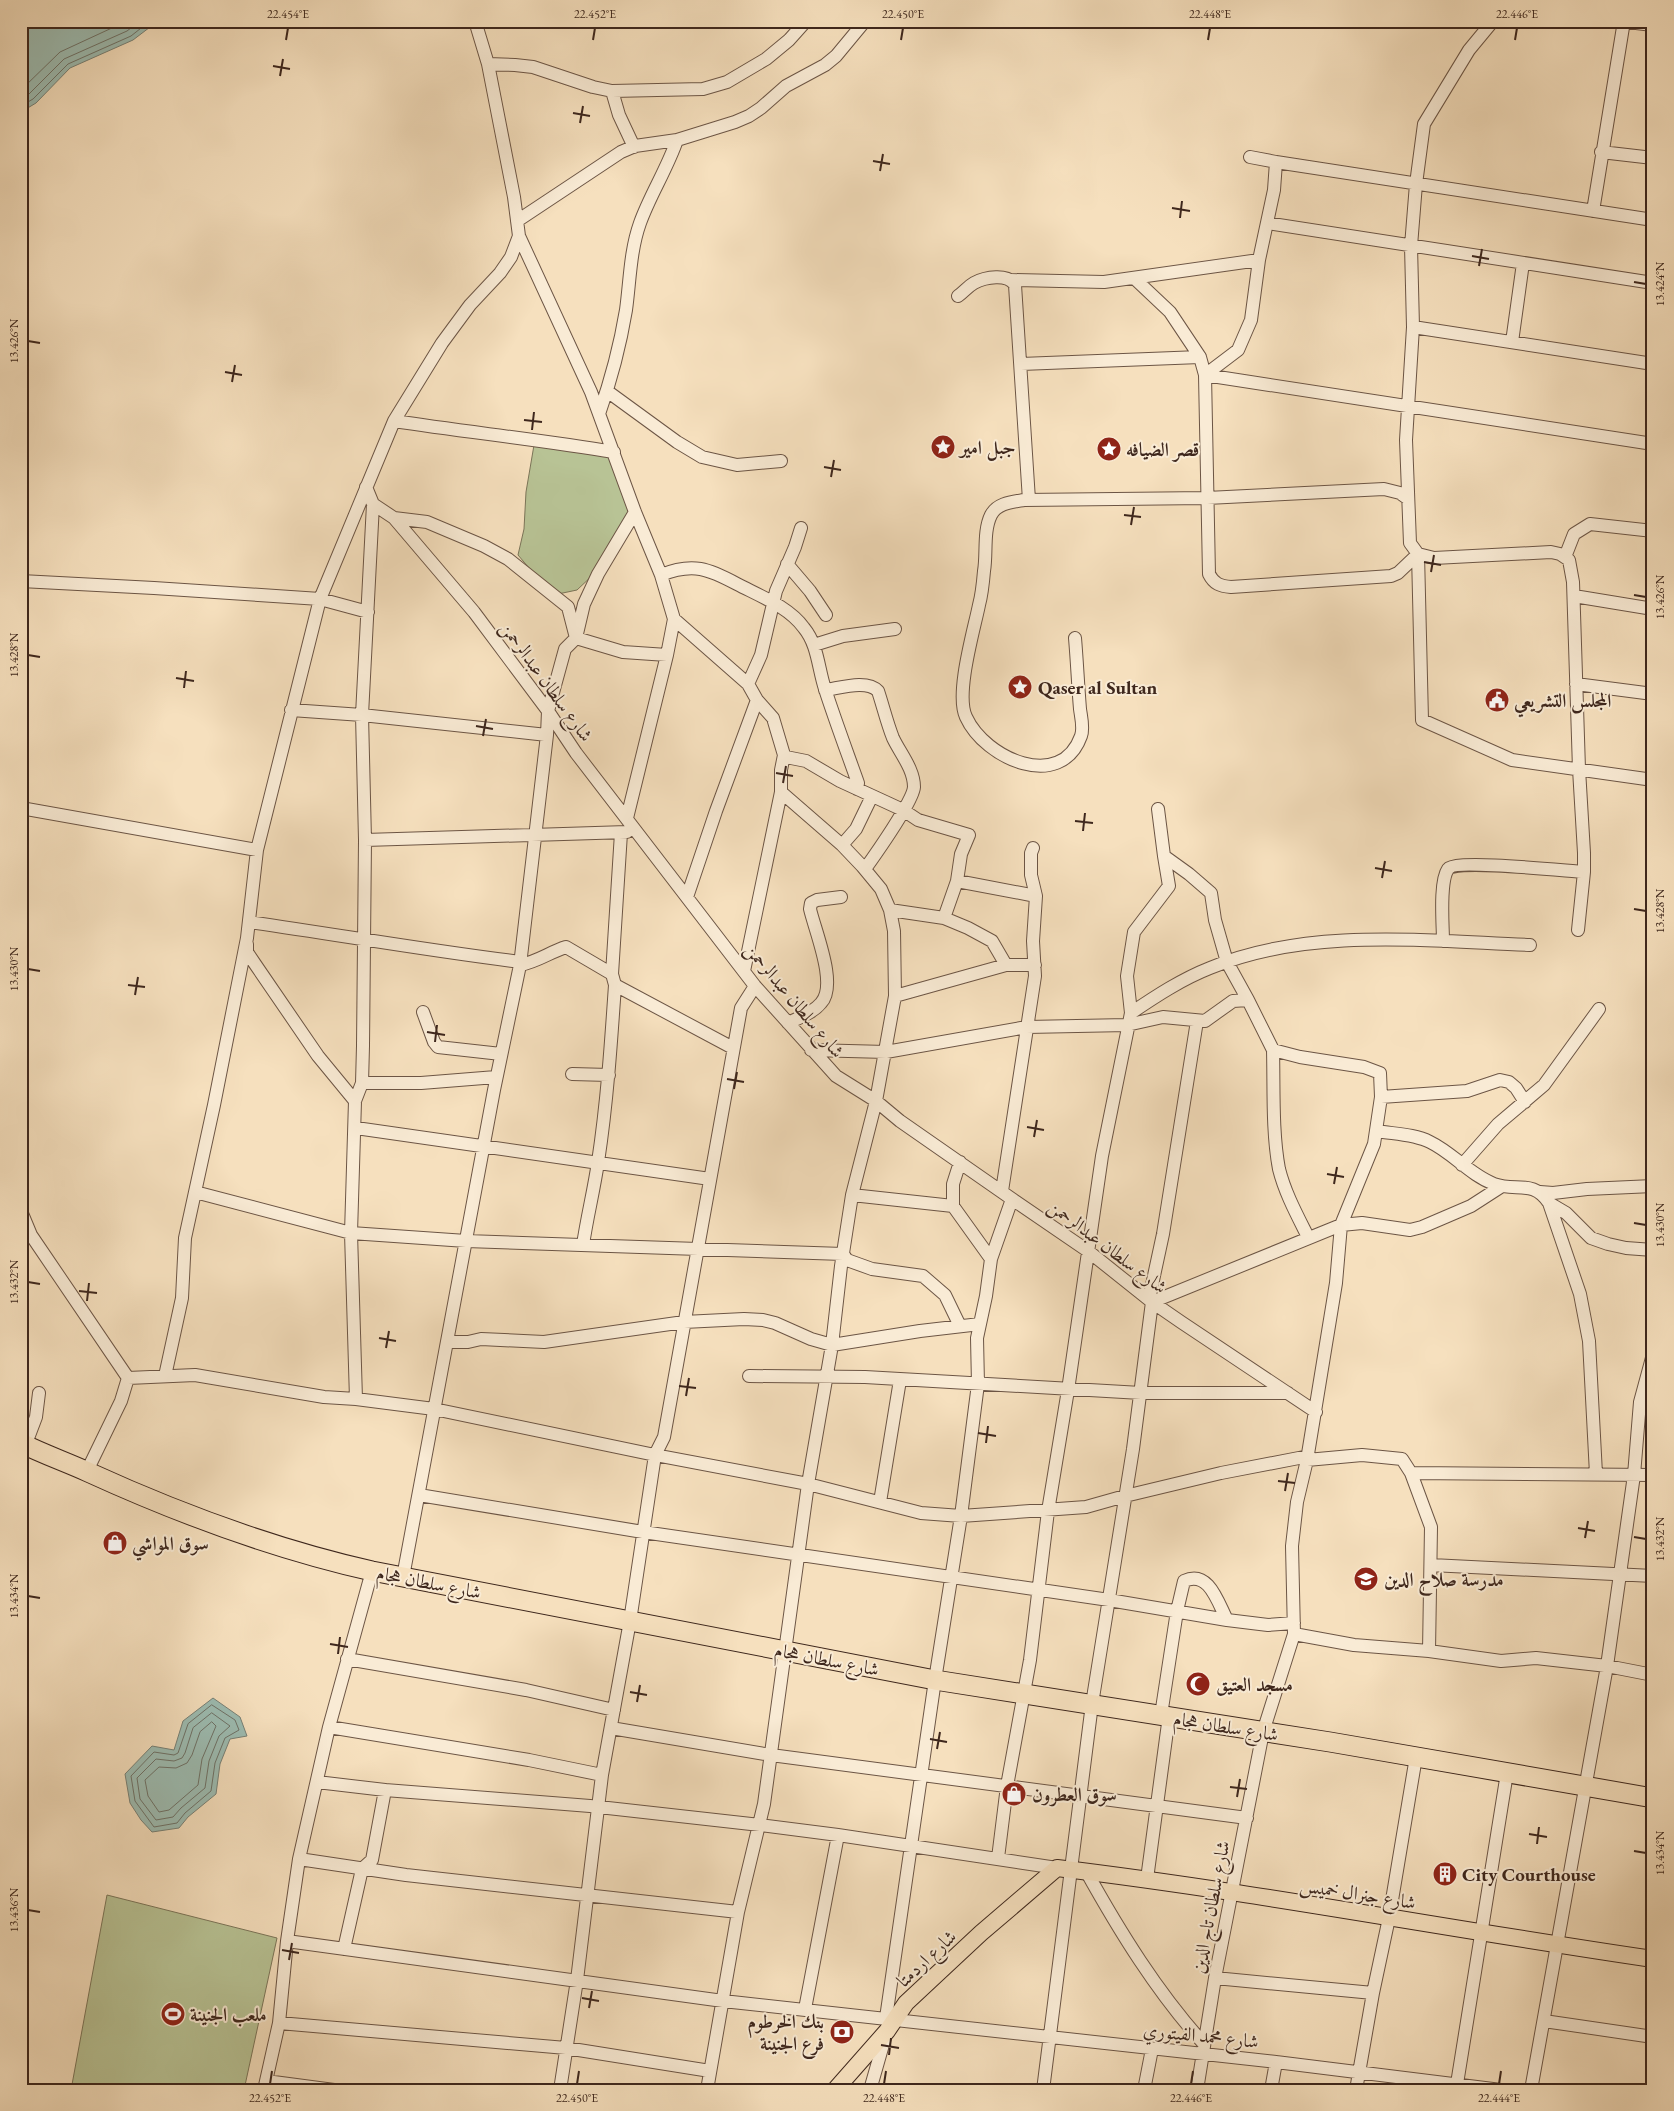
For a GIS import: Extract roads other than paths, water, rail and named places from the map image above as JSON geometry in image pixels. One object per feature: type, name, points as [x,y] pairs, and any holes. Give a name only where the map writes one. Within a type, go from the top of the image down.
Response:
[{"type":"highway","name":"شارع سلطان هجام","points":[[23,1444],[126,1490],[211,1523],[287,1549],[372,1571],[935,1680],[1165,1715],[1653,1798]]},
{"type":"main road","name":"شارع جنرال خميس","points":[[1071,1869],[1233,1892],[1480,1934],[1653,1959]]},
{"type":"main road","name":"شارع اردمتا","points":[[835,2090],[906,2003],[981,1933],[1071,1869]]},
{"type":"street","points":[[475,21],[488,64],[519,236],[599,414],[661,574],[674,620],[627,818]]},
{"type":"street","points":[[488,64],[533,67],[593,87],[612,91],[703,89],[716,86],[766,59],[790,40],[806,21]]},
{"type":"street","points":[[517,221],[621,152],[634,147],[677,140],[749,116],[786,86],[825,65],[836,56],[865,21]]},
{"type":"street","points":[[1493,21],[1469,50],[1424,124],[1416,184],[1411,246],[1413,327],[1407,405],[1407,498],[1410,543],[1418,554],[1422,720],[1512,760],[1653,780]]},
{"type":"street","points":[[1593,211],[1622,22],[1653,25]]},
{"type":"street","points":[[612,91],[619,115],[634,147]]},
{"type":"street","points":[[599,414],[618,353],[632,257],[639,224],[677,140]]},
{"type":"street","points":[[1601,152],[1653,158]]},
{"type":"street","points":[[1250,157],[1653,220]]},
{"type":"street","points":[[1205,375],[1238,350],[1251,320],[1260,260],[1274,190],[1276,162]]},
{"type":"street","points":[[1267,223],[1653,283]]},
{"type":"street","points":[[165,1376],[181,1308],[185,1238],[247,938],[257,850],[320,599],[394,421],[442,343],[470,305],[500,273],[510,257],[519,236]]},
{"type":"street","points":[[958,296],[966,288],[980,280],[1002,277],[1010,280],[1095,282],[1260,260]]},
{"type":"street","points":[[1512,342],[1523,263]]},
{"type":"street","points":[[1134,278],[1170,312],[1200,357],[1205,375],[1209,574],[1212,581],[1219,586],[1231,587],[1391,576],[1398,573],[1418,554]]},
{"type":"street","points":[[1010,280],[1015,286],[1016,294],[1029,500]]},
{"type":"street","points":[[1413,327],[1653,364]]},
{"type":"street","points":[[1021,364],[1200,357]]},
{"type":"street","points":[[1205,375],[1653,444]]},
{"type":"street","points":[[607,391],[677,442],[702,457],[737,465],[781,461]]},
{"type":"street","points":[[394,421],[494,436],[537,439],[614,452]]},
{"type":"street","points":[[356,1398],[351,1233],[356,1128],[355,1102],[362,1083],[365,840],[362,715],[372,504],[366,487]]},
{"type":"street","points":[[1075,638],[1082,734],[1073,751],[1062,759],[1046,765],[1032,765],[1002,756],[988,746],[975,732],[965,715],[963,700],[969,652],[980,603],[986,562],[988,523],[991,514],[1001,505],[1029,500],[1207,498],[1384,489],[1400,493],[1407,498]]},
{"type":"street","name":"شارع سلطان عبدالرحمن","points":[[372,504],[394,518],[474,612],[548,711],[576,753],[744,970],[754,986],[836,1076],[876,1101],[1088,1251],[1151,1300],[1316,1412]]},
{"type":"street","points":[[403,1577],[496,1077],[521,964],[547,735],[548,711],[565,649],[576,638],[584,604],[598,574],[636,512]]},
{"type":"street","points":[[394,518],[427,522],[484,546],[508,559],[568,607],[576,638]]},
{"type":"street","points":[[1566,557],[1574,534],[1590,524],[1653,531]]},
{"type":"street","points":[[748,684],[762,655],[773,604],[801,528]]},
{"type":"street","points":[[1418,554],[1434,558],[1551,552],[1566,557],[1570,564],[1574,596],[1584,872],[1578,930]]},
{"type":"street","points":[[787,564],[810,591],[826,615]]},
{"type":"street","points":[[661,574],[675,569],[711,570],[773,604],[794,617],[804,627],[814,645],[825,690],[858,783],[857,789]]},
{"type":"street","points":[[21,581],[320,599],[368,612]]},
{"type":"street","points":[[1574,596],[1653,609]]},
{"type":"street","points":[[674,620],[748,684],[757,700],[773,718],[784,755],[781,770],[781,792],[744,970]]},
{"type":"street","points":[[814,645],[843,636],[895,629]]},
{"type":"street","points":[[576,638],[623,652],[667,655]]},
{"type":"street","points":[[1576,684],[1653,694]]},
{"type":"street","points":[[825,690],[867,685],[878,690],[893,738],[913,780],[914,789],[903,810],[865,869]]},
{"type":"street","points":[[687,897],[757,700]]},
{"type":"street","points":[[291,710],[362,715],[547,735]]},
{"type":"street","points":[[784,755],[806,761],[840,782],[903,810],[918,820],[969,835],[962,854],[957,881],[944,918]]},
{"type":"street","points":[[707,2090],[738,1912],[760,1826],[808,1484],[832,1345],[852,1195],[876,1101],[895,996],[894,931],[890,910],[881,889],[842,845],[781,792]]},
{"type":"street","points":[[842,845],[856,829],[872,796]]},
{"type":"street","points":[[21,808],[257,850]]},
{"type":"street","points":[[998,1858],[1008,1786],[1030,1660],[1048,1511],[1068,1390],[1102,1156],[1129,1018],[1127,976],[1134,932],[1169,886],[1158,809]]},
{"type":"street","points":[[365,840],[621,832],[634,830]]},
{"type":"street","points":[[583,1245],[598,1162],[609,1076],[621,832]]},
{"type":"street","points":[[870,2090],[890,2023],[911,1846],[961,1516],[978,1384],[977,1338],[991,1259],[1007,1195],[1035,965],[1033,941],[1036,896],[1031,874],[1031,853],[1033,848]]},
{"type":"street","points":[[1164,856],[1189,874],[1211,894],[1215,920],[1227,962],[1272,1050],[1276,1144],[1280,1169],[1287,1195],[1308,1237]]},
{"type":"street","points":[[1443,941],[1443,882],[1447,870],[1451,866],[1474,864],[1584,872]]},
{"type":"street","points":[[957,881],[1036,896]]},
{"type":"street","points":[[788,1023],[813,1010],[821,1004],[826,996],[825,964],[810,909],[811,903],[817,900],[841,897]]},
{"type":"street","points":[[890,910],[944,918],[992,941],[1006,965]]},
{"type":"street","points":[[249,922],[363,938],[438,952],[521,964],[530,964],[550,952],[566,947],[613,980],[733,1048]]},
{"type":"street","points":[[247,938],[248,952],[255,964],[318,1056],[355,1102]]},
{"type":"street","points":[[1129,1018],[1191,976],[1262,951],[1310,944],[1373,939],[1530,945]]},
{"type":"street","points":[[895,996],[1006,965],[1035,965]]},
{"type":"street","points":[[560,2090],[577,1980],[602,1775],[630,1621],[655,1455],[664,1437],[741,1008],[754,986]]},
{"type":"street","points":[[811,1050],[886,1052],[1027,1027],[1129,1018],[1164,1017],[1205,1021],[1233,1001],[1248,1000]]},
{"type":"street","points":[[1462,1165],[1498,1124],[1544,1085],[1599,1010]]},
{"type":"street","points":[[423,1012],[434,1042],[438,1046],[502,1054]]},
{"type":"street","points":[[1043,2090],[1092,1704],[1141,1394],[1151,1300],[1197,1021]]},
{"type":"street","name":"شارع سلطان تاج الدين","points":[[1197,2090],[1215,1978],[1263,1732],[1294,1629],[1292,1546],[1297,1502],[1308,1458],[1316,1412],[1337,1274],[1341,1225],[1377,1131],[1381,1097],[1380,1073],[1371,1069],[1272,1050]]},
{"type":"street","points":[[572,1074],[609,1076]]},
{"type":"street","points":[[362,1083],[421,1083],[496,1077]]},
{"type":"street","points":[[1381,1097],[1434,1095],[1467,1091],[1500,1080],[1509,1082],[1516,1088],[1525,1102]]},
{"type":"street","points":[[356,1128],[710,1179]]},
{"type":"street","points":[[1377,1131],[1429,1142],[1483,1180],[1502,1186],[1530,1187],[1540,1192],[1552,1193],[1587,1189],[1653,1186]]},
{"type":"street","points":[[960,1162],[953,1184],[953,1206],[991,1259]]},
{"type":"street","points":[[1151,1300],[1224,1274],[1308,1237],[1341,1225],[1362,1223],[1410,1230],[1422,1227],[1471,1206],[1502,1186]]},
{"type":"street","points":[[195,1192],[351,1233],[466,1241],[843,1254]]},
{"type":"street","points":[[1540,1192],[1549,1203],[1566,1213],[1591,1238],[1626,1248],[1653,1250]]},
{"type":"street","points":[[852,1195],[953,1206]]},
{"type":"street","points":[[1549,1203],[1580,1294],[1589,1341],[1596,1474]]},
{"type":"street","points":[[21,1211],[31,1234],[128,1378]]},
{"type":"street","points":[[843,1254],[847,1260],[872,1269],[923,1276],[945,1295],[960,1326]]},
{"type":"street","points":[[447,1342],[468,1342],[481,1339],[544,1342],[716,1319],[763,1320],[832,1345],[980,1324]]},
{"type":"street","points":[[1531,2090],[1607,1666],[1634,1475],[1640,1402],[1653,1354]]},
{"type":"street","points":[[128,1378],[196,1375],[324,1397],[356,1398],[434,1409],[655,1455],[808,1484],[921,1513],[961,1516],[1086,1507],[1221,1473],[1308,1458],[1362,1455],[1402,1459],[1411,1473],[1431,1527],[1429,1651]]},
{"type":"street","points":[[749,1376],[827,1376],[1141,1394],[1288,1393]]},
{"type":"street","points":[[87,1471],[121,1401],[128,1378]]},
{"type":"street","points":[[880,1502],[900,1380]]},
{"type":"street","points":[[23,1444],[36,1417],[40,1393]]},
{"type":"street","points":[[1411,1473],[1653,1475]]},
{"type":"street","points":[[419,1495],[643,1532],[1294,1629],[1354,1645],[1429,1651],[1501,1661],[1536,1658],[1607,1666],[1653,1675]]},
{"type":"street","points":[[1431,1565],[1653,1576]]},
{"type":"street","points":[[334,2090],[265,2085],[279,2023],[287,1942],[299,1860],[329,1727],[372,1571]]},
{"type":"street","points":[[1147,1879],[1177,1611],[1184,1581],[1192,1577],[1200,1578],[1209,1584],[1227,1620]]},
{"type":"street","points":[[347,1659],[526,1690],[614,1710]]},
{"type":"street","points":[[329,1727],[529,1760],[602,1775]]},
{"type":"street","points":[[611,1728],[771,1755],[1247,1818]]},
{"type":"street","points":[[1356,2090],[1373,1993],[1389,1918],[1416,1757]]},
{"type":"street","points":[[1456,2087],[1507,1773]]},
{"type":"street","points":[[317,1782],[385,1790],[598,1808],[760,1826],[838,1835],[1071,1869],[1136,1954],[1203,2049]]},
{"type":"street","points":[[344,1949],[362,1869],[372,1860],[385,1790]]},
{"type":"street","points":[[805,2009],[838,1835]]},
{"type":"street","points":[[299,1860],[588,1896],[738,1912]]},
{"type":"street","name":"شارع محمد الفيتوري","points":[[287,1942],[723,2001],[805,2009],[890,2023],[1051,2037],[1152,2049],[1203,2049],[1276,2062],[1359,2072],[1456,2087],[1501,2090]]},
{"type":"street","points":[[1215,1978],[1373,1993]]},
{"type":"street","points":[[1544,2021],[1653,2037]]},
{"type":"street","points":[[279,2023],[566,2048],[710,2071]]},
{"type":"street","points":[[1144,2090],[1152,2049]]},
{"type":"street","points":[[1271,2090],[1276,2062]]},
{"type":"water","points":[[21,21],[158,21],[133,40],[70,68],[36,103],[21,112]]},
{"type":"water","points":[[213,1698],[240,1717],[247,1736],[230,1739],[220,1764],[216,1794],[188,1817],[179,1828],[152,1832],[141,1820],[130,1803],[125,1774],[152,1746],[174,1750],[183,1721]]},
{"type":"place","name":"جبل امير","points":[[943,447]]},
{"type":"place","name":"قصر الضيافه","points":[[1109,449]]},
{"type":"place","name":"Qaser al Sultan","points":[[1020,687]]},
{"type":"place","name":"المجلس التشريعي","points":[[1497,700]]},
{"type":"place","name":"سوق المواشي","points":[[115,1543]]},
{"type":"place","name":"مدرسة صلاح الدين","points":[[1366,1579]]},
{"type":"place","name":"مسجد العتيق","points":[[1198,1684]]},
{"type":"place","name":"سوق العطرون","points":[[1014,1794]]},
{"type":"place","name":"City Courthouse","points":[[1445,1874]]},
{"type":"place","name":"ملعب الجنينة","points":[[173,2014]]},
{"type":"place","name":"بنك الخرطوم فرع الجنينة","points":[[842,2032]]}]
